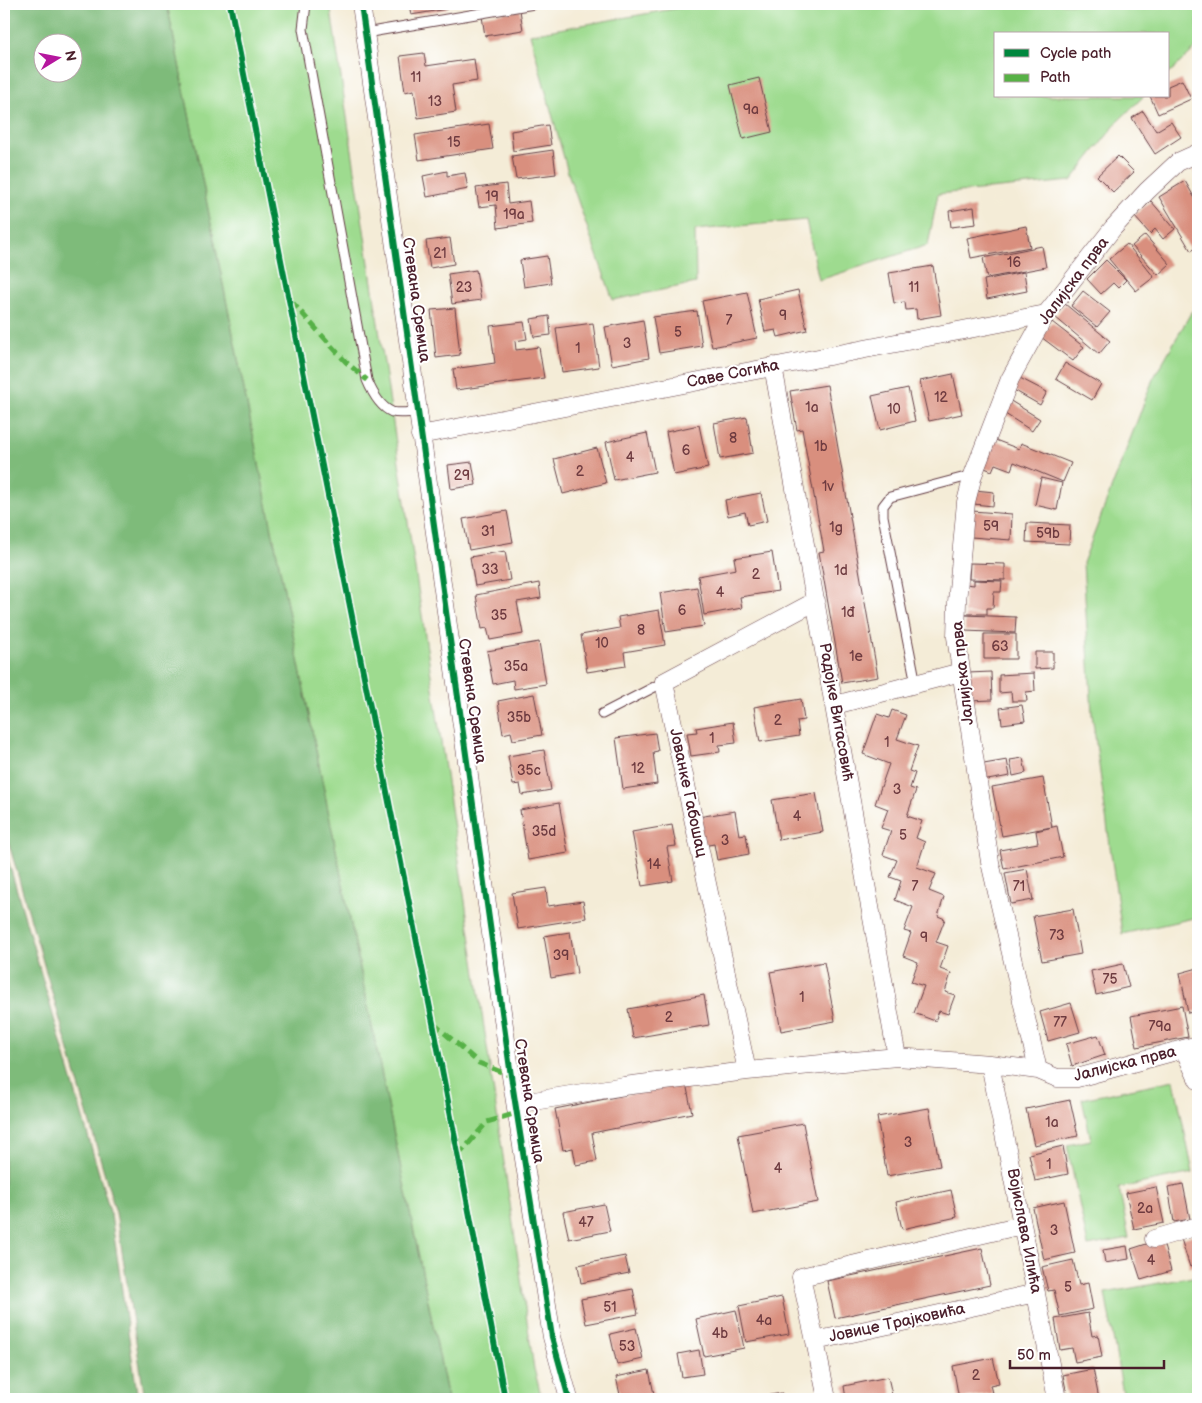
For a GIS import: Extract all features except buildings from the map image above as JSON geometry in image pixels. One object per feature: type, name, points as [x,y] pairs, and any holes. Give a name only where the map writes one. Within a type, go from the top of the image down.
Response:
[{"type":"street","name":"Стевана Сремца","points":[[361,4],[420,435],[516,1104],[552,1337],[569,1399]]},
{"type":"street","name":"Јалијска прва","points":[[1191,1047],[1077,1078],[1057,1078],[1038,1070],[990,862],[956,637],[957,602],[966,502],[973,475],[1010,378],[1046,314],[1113,228],[1147,191],[1178,162],[1198,153]]},
{"type":"street","name":"Саве Согића","points":[[420,435],[1046,314]]},
{"type":"street","name":"Радојке Витасовић","points":[[773,366],[897,1058]]},
{"type":"street","points":[[664,682],[816,601]]},
{"type":"street","points":[[834,705],[961,672]]},
{"type":"street","name":"Јованке Габошац","points":[[664,682],[747,1071]]},
{"type":"street","points":[[1191,1047],[1198,1080]]},
{"type":"street","points":[[516,1104],[624,1086],[747,1071],[897,1058],[990,1064],[1038,1070]]},
{"type":"street","name":"Војислава Илића","points":[[990,1064],[1057,1399]]},
{"type":"street","points":[[815,1341],[801,1277],[1022,1225]]},
{"type":"street","points":[[1154,1239],[1198,1226]]},
{"type":"street","name":"Јовице Трајковића","points":[[827,1399],[815,1341],[1036,1293]]},
{"type":"lane","points":[[306,4],[303,29],[367,380],[370,389],[379,402],[393,412],[417,412]]},
{"type":"lane","points":[[365,33],[534,4]]},
{"type":"lane","points":[[916,684],[883,516],[883,506],[890,497],[973,475]]},
{"type":"lane","points":[[602,714],[664,682]]},
{"type":"green space","points":[[4,4],[167,4],[448,1399],[145,1399],[116,1213],[4,827]]},
{"type":"green space","points":[[167,4],[330,4],[534,1369],[542,1399],[448,1399]]},
{"type":"green space","points":[[702,4],[1198,4],[1198,46],[1170,72],[1170,32],[994,32],[994,98],[1142,98],[1119,120],[1071,181],[938,194],[928,245],[819,280],[806,220],[695,230],[696,283],[613,300],[569,176],[530,34]]},
{"type":"green space","points":[[1198,306],[1198,917],[1122,934],[1092,714],[1083,563],[1153,379],[1192,311]]},
{"type":"green space","points":[[4,846],[111,1215],[138,1399],[4,1399]]},
{"type":"green space","points":[[1174,1080],[1193,1173],[1119,1188],[1129,1238],[1088,1246],[1067,1145],[1091,1140],[1082,1099]]},
{"type":"green space","points":[[1198,1276],[1198,1399],[1159,1399],[1159,1397],[1124,1399],[1105,1293]]},
{"type":"marked path","points":[[291,301],[346,362],[367,380]]},
{"type":"marked path","points":[[433,1023],[479,1063],[511,1076]]},
{"type":"marked path","points":[[458,1156],[487,1122],[517,1113]]},
{"type":"cycle path","points":[[230,4],[433,1023],[505,1399]]},
{"type":"cycle path","points":[[361,4],[511,1076],[552,1337],[569,1399]]}]
